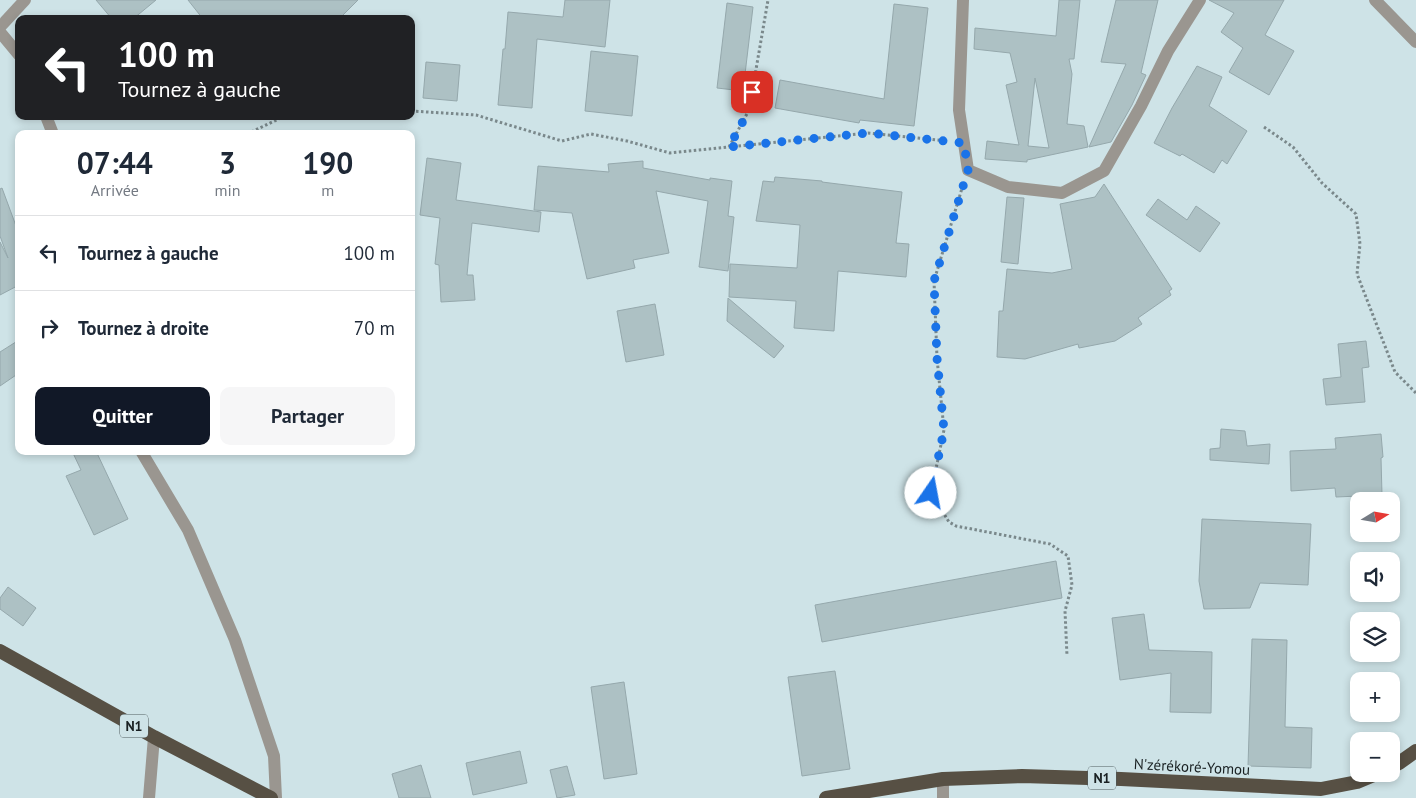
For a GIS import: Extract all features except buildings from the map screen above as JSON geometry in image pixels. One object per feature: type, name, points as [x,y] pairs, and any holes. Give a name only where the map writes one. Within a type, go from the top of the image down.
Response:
[{"type":"highway","name":"N1","points":[[0,651],[154,737],[271,798]]},
{"type":"highway","points":[[1400,763],[1416,751]]},
{"type":"highway","name":"N'zérékoré-Yomou","points":[[826,798],[943,779],[1022,776],[1120,779],[1285,793],[1357,782]]},
{"type":"street","points":[[0,27],[26,0]]},
{"type":"street","points":[[963,0],[959,110],[968,170],[1008,187],[1062,193],[1104,171],[1141,106],[1168,51],[1200,0]]},
{"type":"street","points":[[1375,0],[1416,42]]},
{"type":"street","points":[[0,32],[15,50]]},
{"type":"street","points":[[143,455],[188,530],[234,640],[274,756],[276,798]]},
{"type":"street","points":[[149,798],[154,737]]},
{"type":"street","points":[[943,779],[943,798]]},
{"type":"path","points":[[729,147],[749,110],[768,0]]},
{"type":"path","points":[[415,111],[476,115],[562,141],[591,134],[627,141],[670,153],[868,133],[964,143]]},
{"type":"path","points":[[255,130],[277,120]]},
{"type":"path","points":[[1264,127],[1293,147],[1322,183],[1356,214],[1360,244],[1357,274],[1395,372],[1416,393]]},
{"type":"path","points":[[968,170],[934,281],[937,358],[944,430],[931,493],[949,522],[956,526],[1050,544],[1068,556],[1072,585],[1065,611],[1067,656]]},
{"type":"route","points":[[752,92],[749,110],[729,147],[868,133],[964,143],[968,170],[934,281],[937,358],[944,430],[931,493]]}]
